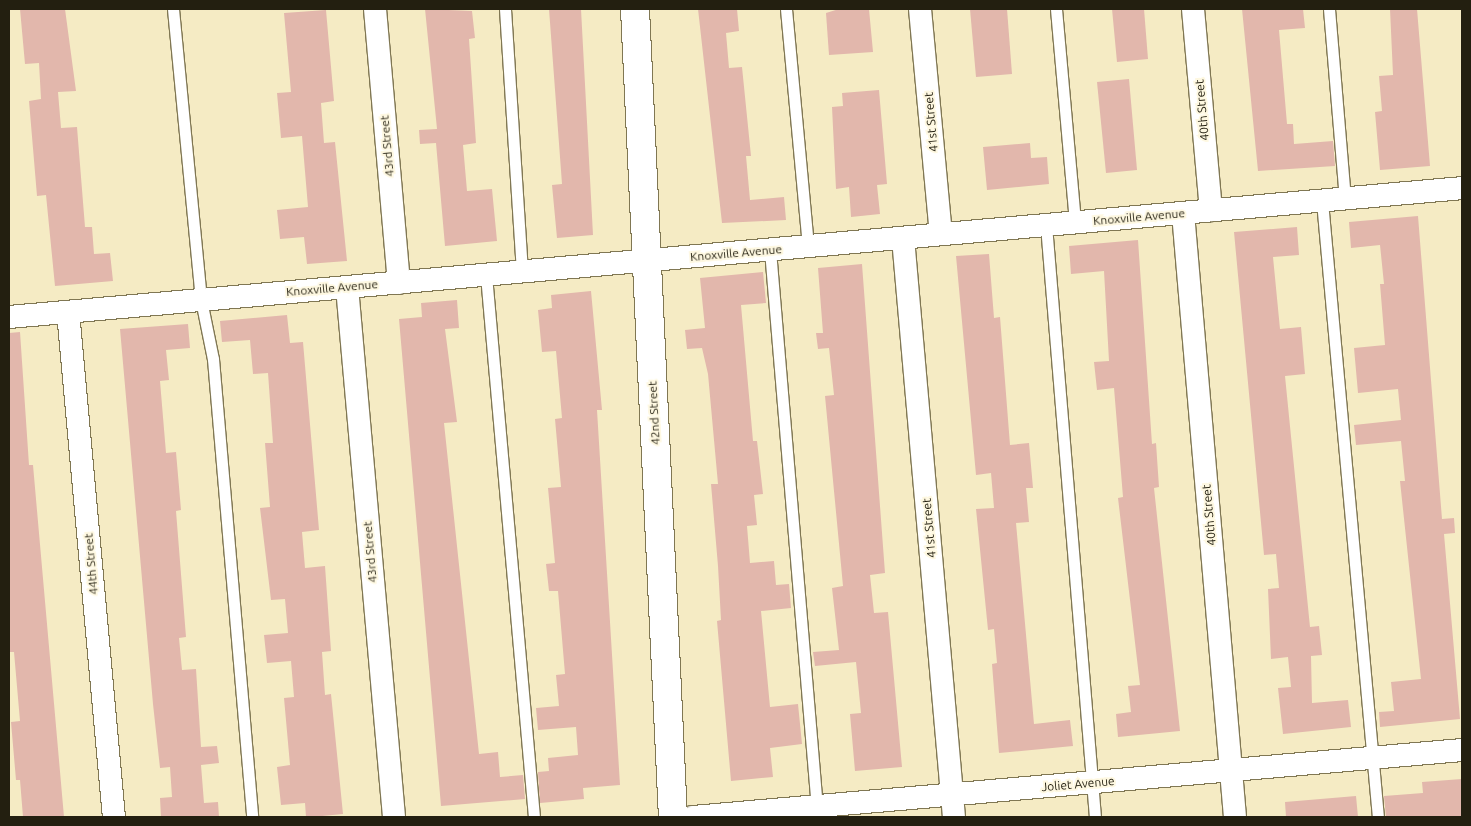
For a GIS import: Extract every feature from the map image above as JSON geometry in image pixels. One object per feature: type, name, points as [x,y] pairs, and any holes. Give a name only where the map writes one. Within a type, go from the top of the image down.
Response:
[{"type":"street","name":"43rd Street","points":[[375,9],[399,282]]},
{"type":"street","name":"42nd Street","points":[[635,9],[673,817]]},
{"type":"street","name":"41st Street","points":[[920,9],[941,234]]},
{"type":"street","name":"40th Street","points":[[1193,9],[1211,210]]},
{"type":"street","name":"Knoxville Avenue","points":[[9,317],[1462,188]]},
{"type":"street","name":"40th Street","points":[[1183,213],[1235,817]]},
{"type":"street","name":"41st Street","points":[[903,238],[954,817]]},
{"type":"street","name":"43rd Street","points":[[347,287],[394,817]]},
{"type":"street","name":"44th Street","points":[[68,312],[114,817]]},
{"type":"street","name":"Joliet Avenue","points":[[693,817],[817,812],[952,794],[1462,750]]},
{"type":"lane","points":[[173,9],[201,300],[212,359],[252,817]]},
{"type":"lane","points":[[505,9],[522,272]]},
{"type":"lane","points":[[786,9],[808,246]]},
{"type":"lane","points":[[1056,9],[1075,223]]},
{"type":"lane","points":[[1329,9],[1345,199]]},
{"type":"lane","points":[[1322,201],[1378,817]]},
{"type":"lane","points":[[1046,225],[1095,817]]},
{"type":"lane","points":[[770,250],[817,812]]},
{"type":"lane","points":[[486,275],[534,817]]},
{"type":"building","points":[[20,9],[65,9],[76,91],[58,92],[61,128],[77,127],[85,227],[92,227],[94,254],[110,253],[113,281],[55,286],[46,195],[37,196],[29,101],[41,99],[39,63],[25,64]]},
{"type":"building","points":[[425,9],[472,11],[475,38],[469,39],[476,143],[463,145],[467,191],[492,189],[497,241],[445,246],[436,143],[420,144],[419,130],[437,129]]},
{"type":"building","points":[[549,9],[581,9],[593,235],[557,238],[552,185],[562,184]]},
{"type":"building","points":[[698,9],[737,9],[739,31],[726,33],[729,68],[742,67],[751,156],[746,156],[750,200],[784,197],[786,220],[722,223]]},
{"type":"building","points":[[839,9],[869,9],[873,52],[829,55],[826,13]]},
{"type":"building","points":[[970,9],[1007,9],[1012,74],[976,77]]},
{"type":"building","points":[[1112,9],[1144,9],[1148,59],[1117,62]]},
{"type":"building","points":[[1242,9],[1303,9],[1305,28],[1279,30],[1287,124],[1293,124],[1294,144],[1333,141],[1335,166],[1258,171]]},
{"type":"building","points":[[1390,9],[1417,9],[1430,166],[1380,170],[1375,112],[1382,111],[1379,76],[1393,75]]},
{"type":"building","points":[[326,10],[334,101],[321,103],[324,143],[335,142],[347,261],[307,264],[304,237],[280,239],[277,210],[308,207],[302,136],[281,138],[277,93],[291,92],[284,13]]},
{"type":"building","points":[[1129,79],[1137,170],[1106,173],[1097,82]]},
{"type":"building","points":[[879,90],[887,184],[877,185],[880,214],[851,217],[849,187],[836,189],[832,107],[843,106],[842,93]]},
{"type":"building","points":[[1030,143],[1031,158],[1047,157],[1049,184],[987,190],[983,147]]},
{"type":"building","points":[[1418,216],[1442,519],[1454,518],[1455,533],[1444,534],[1460,719],[1380,727],[1379,712],[1394,711],[1391,682],[1421,679],[1400,481],[1405,481],[1401,441],[1356,445],[1354,425],[1401,420],[1398,389],[1358,393],[1354,348],[1385,345],[1380,284],[1384,284],[1380,245],[1351,248],[1349,222]]},
{"type":"building","points":[[1297,227],[1299,255],[1273,257],[1280,329],[1301,327],[1305,374],[1285,376],[1310,627],[1319,626],[1322,655],[1311,656],[1312,703],[1348,700],[1351,727],[1283,734],[1278,688],[1291,687],[1288,657],[1271,659],[1268,589],[1279,588],[1276,554],[1264,555],[1234,232]]},
{"type":"building","points":[[1138,240],[1152,444],[1156,443],[1159,487],[1154,488],[1180,731],[1118,737],[1116,714],[1131,712],[1128,686],[1140,685],[1118,498],[1123,497],[1114,388],[1097,390],[1094,362],[1109,361],[1104,271],[1071,274],[1069,246]]},
{"type":"building","points":[[989,254],[994,318],[1000,317],[1010,445],[1029,443],[1033,488],[1026,488],[1029,522],[1016,523],[1034,724],[1070,720],[1073,746],[999,753],[992,664],[997,663],[994,629],[988,630],[976,509],[994,508],[991,473],[976,475],[956,256]]},
{"type":"building","points":[[862,264],[885,573],[870,575],[874,613],[888,612],[902,767],[855,771],[850,714],[861,713],[856,662],[815,666],[813,652],[839,650],[832,588],[843,586],[825,396],[834,395],[829,348],[818,349],[816,333],[823,333],[818,268]]},
{"type":"building","points":[[763,272],[766,303],[741,305],[753,441],[757,441],[763,494],[754,495],[757,525],[747,526],[750,563],[774,561],[776,585],[789,584],[791,608],[761,611],[770,707],[798,704],[802,744],[770,748],[773,777],[731,781],[717,621],[721,620],[711,484],[718,484],[708,374],[702,348],[687,349],[685,330],[705,328],[700,278]]},
{"type":"building","points":[[591,291],[602,410],[597,410],[620,785],[583,788],[584,799],[540,803],[538,772],[549,771],[548,758],[578,755],[576,727],[538,730],[536,708],[559,706],[556,675],[565,674],[558,591],[549,591],[546,564],[555,563],[548,488],[561,487],[555,419],[562,418],[556,351],[542,352],[538,310],[552,308],[551,295]]},
{"type":"building","points":[[457,300],[459,328],[445,329],[457,422],[444,423],[479,754],[498,752],[500,777],[523,775],[525,799],[441,806],[399,319],[422,317],[421,303]]},
{"type":"building","points":[[287,315],[290,343],[303,342],[319,530],[302,532],[305,568],[325,566],[331,651],[322,652],[325,695],[331,694],[343,814],[312,817],[306,817],[305,803],[281,805],[277,767],[290,765],[284,698],[294,697],[291,661],[267,663],[264,635],[288,633],[285,599],[271,600],[260,508],[270,507],[265,443],[273,443],[268,373],[253,374],[250,340],[222,342],[220,321]]},
{"type":"building","points":[[188,324],[190,348],[166,350],[169,380],[160,381],[166,453],[176,452],[181,510],[176,511],[186,637],[179,638],[182,670],[196,669],[201,747],[217,746],[219,763],[201,765],[204,803],[218,802],[219,817],[161,817],[160,798],[172,797],[170,767],[160,768],[120,329]]},
{"type":"building","points":[[20,332],[29,465],[33,465],[64,817],[23,817],[20,780],[16,780],[11,722],[20,721],[14,652],[9,652],[9,333]]},
{"type":"building","points":[[1462,779],[1462,817],[1386,817],[1384,796],[1423,793],[1422,782]]},
{"type":"building","points":[[1356,796],[1358,817],[1286,817],[1285,802]]}]
